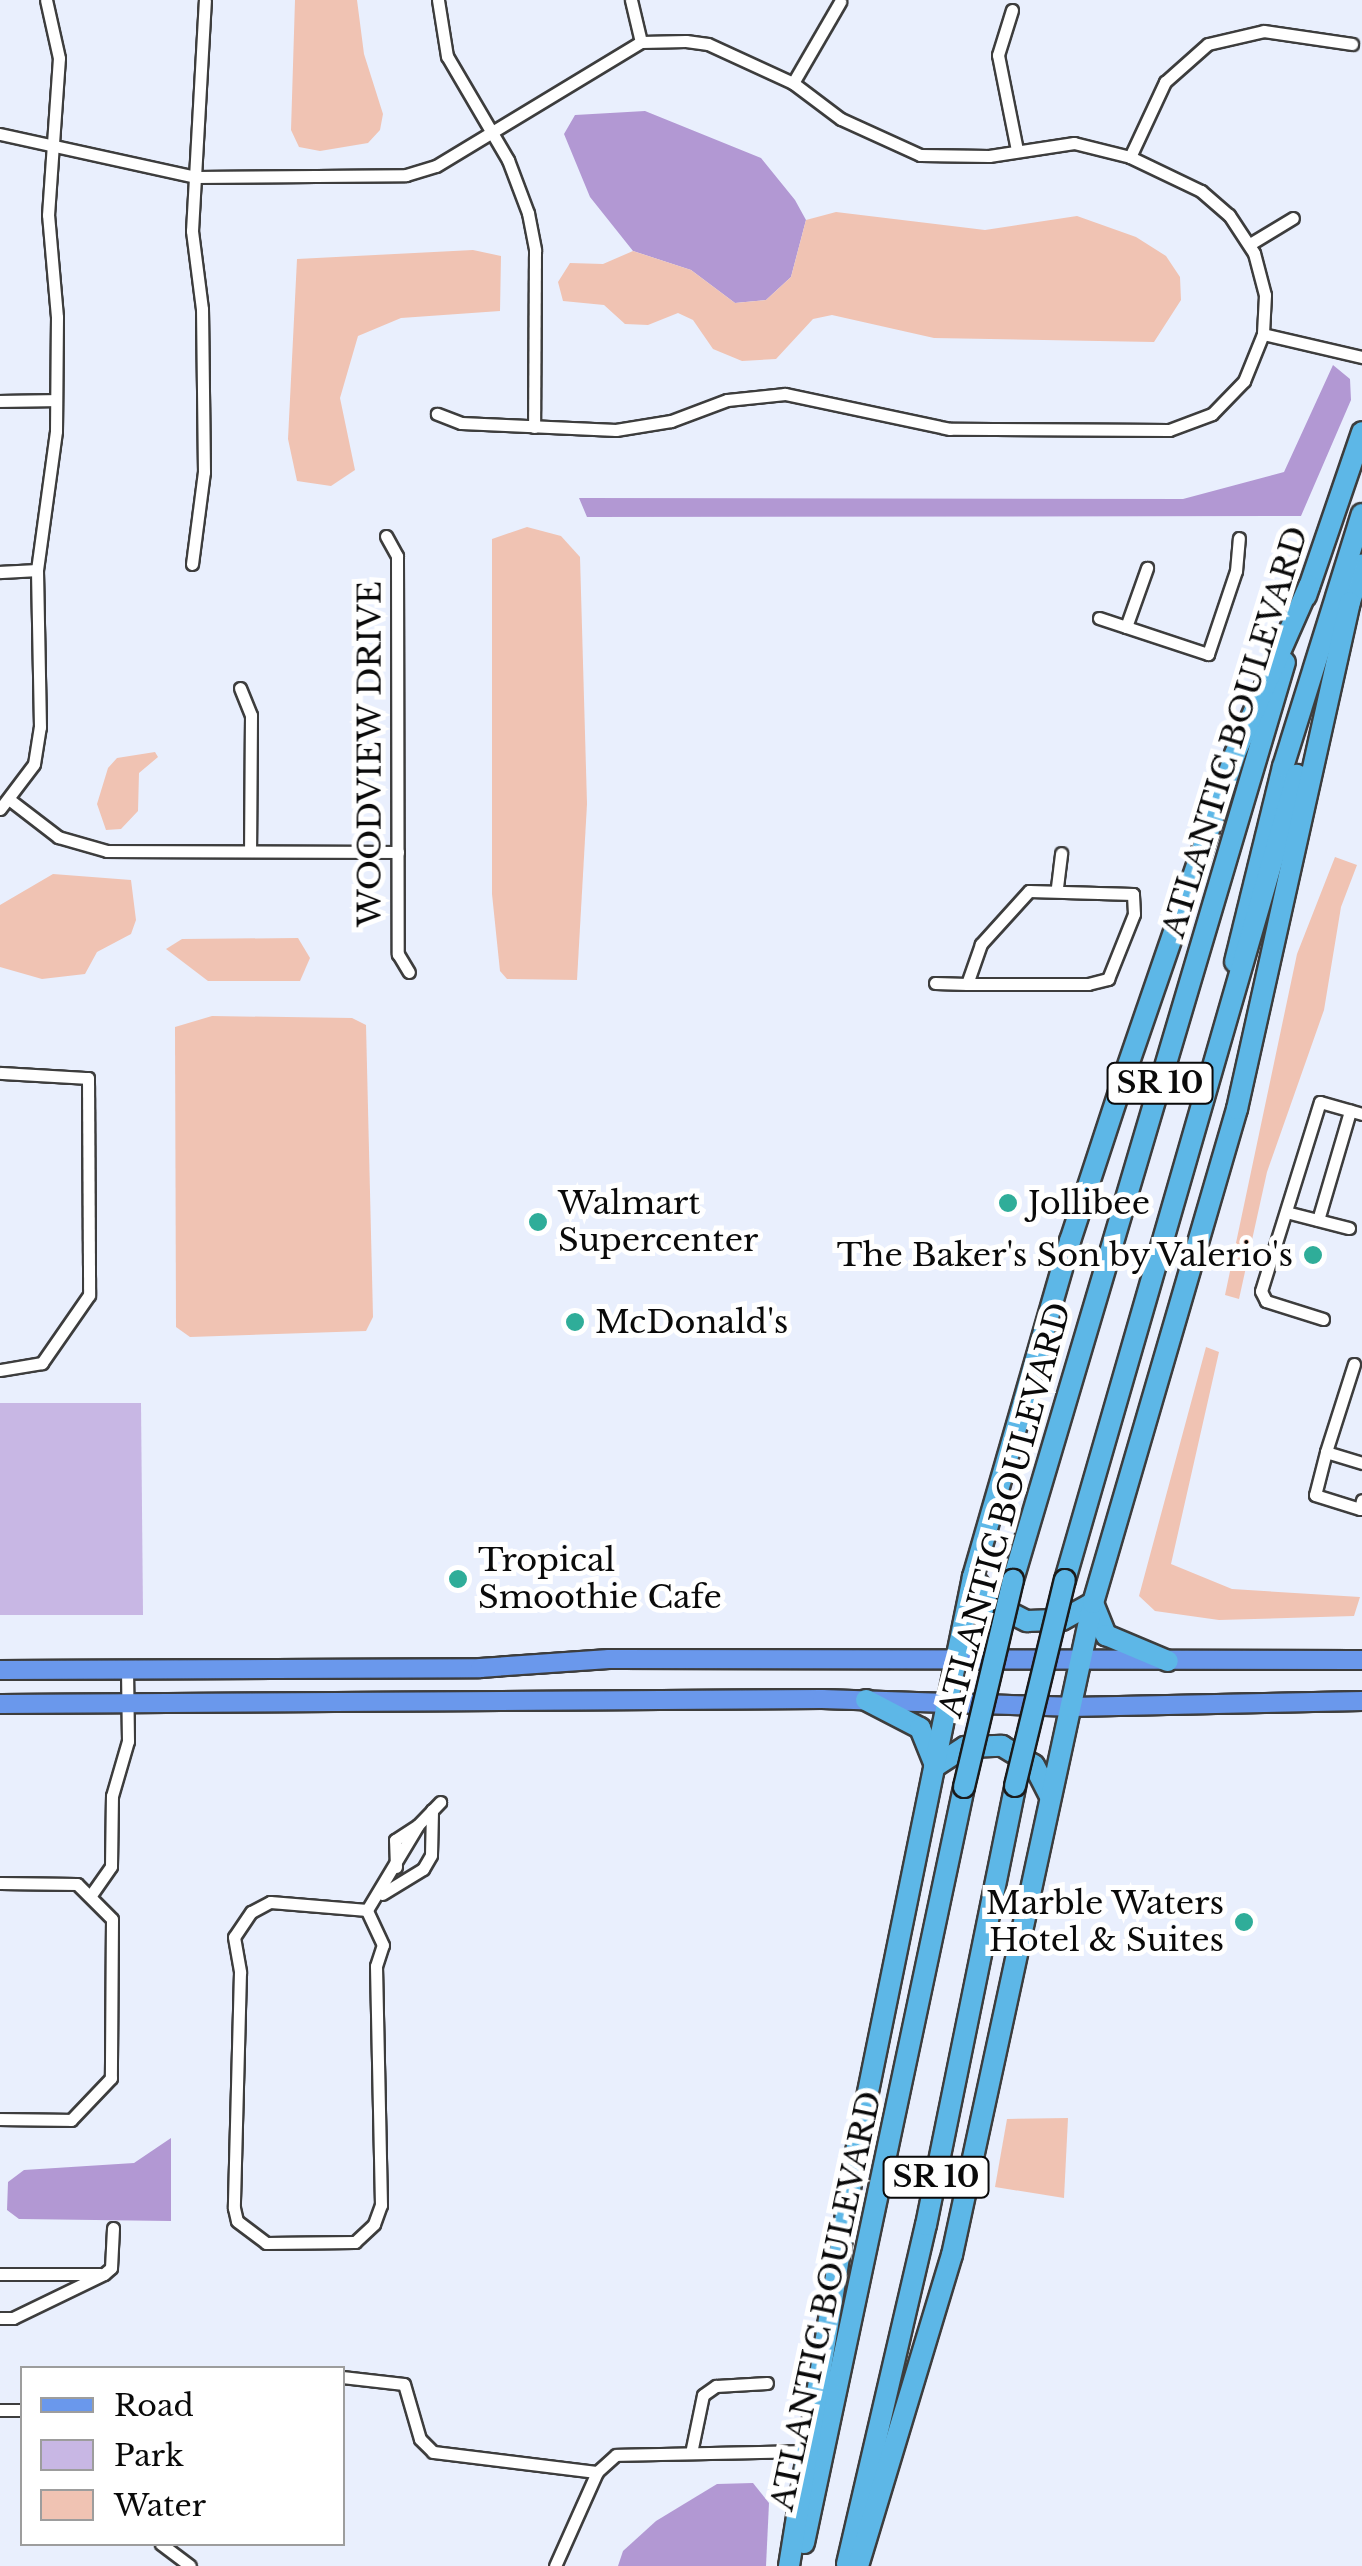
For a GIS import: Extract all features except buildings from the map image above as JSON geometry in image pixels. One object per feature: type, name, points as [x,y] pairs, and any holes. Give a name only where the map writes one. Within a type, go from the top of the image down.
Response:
[{"type":"highway","name":"ATLANTIC BOULEVARD","points":[[799,2566],[964,1786],[1014,1580],[1077,1348],[1308,586],[1362,432]]},
{"type":"highway","points":[[1230,1018],[1239,925],[1362,514]]},
{"type":"highway","name":"SR 10","points":[[846,2566],[930,2206],[1015,1786],[1064,1580],[1362,565]]},
{"type":"highway","points":[[789,2566],[804,2451],[974,1577],[1120,1088],[1235,754],[1308,586]]},
{"type":"highway","points":[[858,2566],[952,2255],[1094,1603],[1241,1093],[1350,602]]},
{"type":"highway","points":[[974,1577],[995,1605],[1027,1621],[1062,1620],[1094,1603]]},
{"type":"highway","points":[[1094,1603],[1106,1635],[1168,1661]]},
{"type":"highway","points":[[866,1700],[920,1728],[934,1767]]},
{"type":"highway","points":[[934,1767],[965,1746],[1002,1746],[1034,1766],[1051,1799]]},
{"type":"main road","points":[[0,1670],[958,1658],[1362,1660]]},
{"type":"main road","points":[[0,1704],[866,1700],[1070,1707],[1362,1701]]},
{"type":"street","points":[[46,0],[59,58],[56,149],[48,215],[56,400],[37,570],[40,727],[34,764],[5,805],[58,838],[86,848],[398,852]]},
{"type":"street","points":[[192,564],[204,472],[202,309],[192,231],[205,0]]},
{"type":"street","points":[[438,0],[448,56],[519,186],[535,250],[534,427]]},
{"type":"street","points":[[631,0],[641,42]]},
{"type":"street","points":[[792,84],[840,2]]},
{"type":"street","points":[[1012,10],[998,55],[1017,150]]},
{"type":"street","points":[[1130,157],[1165,82],[1208,44],[1264,32],[1352,44]]},
{"type":"street","points":[[0,134],[196,176],[406,174],[436,166],[641,42],[708,44],[792,84],[841,119],[920,155],[949,159],[1074,144],[1130,157],[1213,200],[1250,244],[1264,295],[1263,334],[1250,372],[1230,399],[1202,420],[1168,430],[950,429],[785,394],[727,400],[638,428],[461,424],[438,414]]},
{"type":"street","points":[[1250,244],[1293,218]]},
{"type":"street","points":[[1263,334],[1362,357]]},
{"type":"street","points":[[0,400],[56,400]]},
{"type":"street","name":"WOODVIEW DRIVE","points":[[386,536],[397,556],[398,954],[409,972]]},
{"type":"street","points":[[1098,618],[1208,654],[1236,571],[1240,538]]},
{"type":"street","points":[[1126,627],[1147,568]]},
{"type":"street","points":[[0,572],[37,570]]},
{"type":"street","points":[[240,688],[251,715],[250,850]]},
{"type":"street","points":[[1057,887],[1062,853]]},
{"type":"street","points":[[935,984],[967,984],[1108,979],[1134,914],[1133,894],[1057,887],[1028,890],[1010,905],[981,944],[967,984]]},
{"type":"street","points":[[0,1073],[88,1078],[89,1294],[42,1363],[0,1370]]},
{"type":"street","points":[[1318,1220],[1356,1112],[1320,1102],[1261,1290],[1266,1302],[1322,1318]]},
{"type":"street","points":[[1286,1212],[1349,1228]]},
{"type":"street","points":[[1354,1364],[1315,1496],[1360,1509],[1362,1500]]},
{"type":"street","points":[[1326,1452],[1362,1464]]},
{"type":"street","points":[[91,1896],[111,1866],[112,1796],[128,1742],[126,1670]]},
{"type":"street","points":[[367,1910],[382,1894],[424,1869],[431,1854],[436,1804],[418,1826],[382,1894]]},
{"type":"street","points":[[0,1883],[70,1882],[91,1896],[112,1919],[111,2078],[71,2120],[0,2119]]},
{"type":"street","points":[[270,1902],[367,1910],[383,1944],[376,1966],[381,2205],[355,2242],[266,2244],[246,2231],[234,2208],[240,1972],[234,1937],[251,1912],[270,1902]]},
{"type":"street","points":[[0,2318],[13,2318],[104,2274],[111,2268],[113,2228]]},
{"type":"street","points":[[0,2274],[104,2274]]},
{"type":"street","points":[[345,2377],[404,2384],[420,2439],[433,2452],[596,2472]]},
{"type":"street","points":[[691,2453],[702,2395],[716,2386],[767,2383]]},
{"type":"street","points":[[554,2566],[596,2472],[616,2455],[804,2451]]},
{"type":"street","points":[[164,2546],[190,2566]]},
{"type":"green space","points":[[0,1403],[141,1403],[143,1615],[0,1615]]},
{"type":"shaded area","points":[[645,111],[761,158],[795,200],[806,220],[791,277],[766,300],[735,303],[691,270],[633,251],[590,197],[564,134],[575,115]]},
{"type":"shaded area","points":[[1333,365],[1350,379],[1351,400],[1301,516],[587,517],[579,498],[1183,499],[1284,472]]},
{"type":"shaded area","points":[[171,2138],[171,2221],[19,2219],[7,2210],[8,2182],[24,2170],[134,2163]]},
{"type":"shaded area","points":[[753,2483],[769,2503],[766,2566],[618,2566],[623,2551],[656,2521],[717,2484]]},
{"type":"water","points":[[295,0],[357,0],[364,54],[383,114],[380,130],[368,143],[320,151],[299,147],[291,130]]},
{"type":"water","points":[[836,212],[985,230],[1077,216],[1136,237],[1166,256],[1180,277],[1181,300],[1154,342],[934,338],[832,315],[813,319],[776,359],[742,361],[713,349],[693,320],[678,313],[648,325],[625,324],[604,305],[563,301],[558,282],[570,263],[603,264],[633,251],[691,270],[735,303],[766,300],[791,277],[806,220]]},
{"type":"water","points":[[473,250],[501,256],[500,311],[401,318],[358,336],[340,398],[355,470],[331,486],[297,481],[288,439],[297,259]]},
{"type":"water","points":[[527,527],[561,536],[580,557],[587,804],[577,980],[507,979],[500,971],[492,894],[492,539]]},
{"type":"water","points":[[155,752],[158,757],[139,773],[138,811],[121,829],[106,830],[97,804],[108,768],[117,758]]},
{"type":"water","points":[[1335,857],[1357,865],[1341,907],[1324,1010],[1267,1172],[1239,1299],[1225,1295],[1297,954]]},
{"type":"water","points":[[53,874],[131,880],[136,920],[131,934],[97,952],[85,974],[42,979],[0,967],[0,905]]},
{"type":"water","points":[[298,938],[310,958],[300,981],[208,981],[166,949],[182,939]]},
{"type":"water","points":[[212,1016],[352,1018],[366,1025],[373,1317],[366,1331],[190,1337],[176,1327],[175,1027]]},
{"type":"water","points":[[1206,1347],[1219,1352],[1171,1564],[1232,1589],[1360,1597],[1354,1616],[1219,1620],[1155,1611],[1139,1596]]},
{"type":"water","points":[[1068,2118],[1064,2198],[995,2187],[1007,2119]]},
{"type":"place","name":"Jollibee","points":[[1008,1203]]},
{"type":"place","name":"Walmart Supercenter","points":[[538,1222]]},
{"type":"place","name":"The Baker's Son by Valerio's","points":[[1313,1255]]},
{"type":"place","name":"McDonald's","points":[[575,1322]]},
{"type":"place","name":"Tropical Smoothie Cafe","points":[[458,1579]]},
{"type":"place","name":"Marble Waters Hotel & Suites","points":[[1244,1922]]}]
